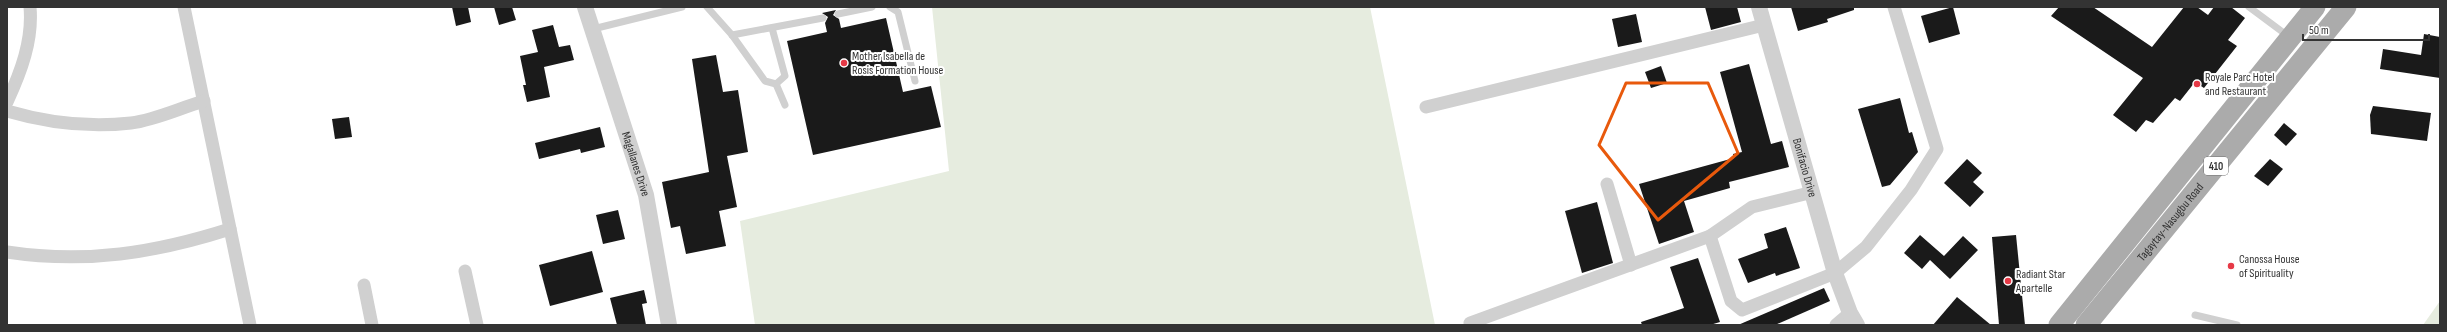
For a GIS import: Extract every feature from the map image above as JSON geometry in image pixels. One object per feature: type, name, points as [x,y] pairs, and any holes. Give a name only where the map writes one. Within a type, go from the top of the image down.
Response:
[{"type":"main road","name":"Tagaytay-Nasugbu Road","points":[[2060,325],[2315,7]]},
{"type":"main road","name":"Tagaytay-Nasugbu Road","points":[[2086,325],[2346,7]]},
{"type":"street","points":[[7,102],[26,52],[31,18],[30,7]]},
{"type":"street","points":[[184,7],[250,325]]},
{"type":"street","name":"Magallanes Drive","points":[[585,7],[646,195],[669,325]]},
{"type":"street","name":"Bonifacio Drive","points":[[1759,7],[1835,273],[1854,319]]},
{"type":"street","points":[[1710,236],[1731,301],[1742,310],[1835,273],[1866,247],[1911,190],[1938,149],[1894,7]]},
{"type":"street","points":[[1426,107],[1764,25]]},
{"type":"street","points":[[7,111],[38,120],[75,125],[132,122],[204,101]]},
{"type":"street","points":[[1607,184],[1631,265]]},
{"type":"street","points":[[1470,323],[1710,236],[1752,207],[1813,192]]},
{"type":"street","points":[[7,252],[84,258],[134,253],[186,243],[230,229]]},
{"type":"street","points":[[466,271],[477,325]]},
{"type":"street","points":[[364,285],[372,325]]},
{"type":"street","points":[[1836,325],[1854,319]]},
{"type":"lane","points":[[593,28],[682,7]]},
{"type":"lane","points":[[707,7],[732,35],[765,81],[776,84]]},
{"type":"lane","points":[[838,14],[872,7]]},
{"type":"lane","points":[[890,7],[898,12],[915,81]]},
{"type":"lane","points":[[2249,7],[2290,38]]},
{"type":"lane","points":[[732,35],[823,18]]},
{"type":"lane","points":[[772,28],[785,76],[776,84]]},
{"type":"lane","points":[[776,84],[785,104]]},
{"type":"lane","points":[[2195,315],[2237,325]]},
{"type":"highlighted area","points":[[1626,83],[1708,83],[1738,153],[1658,220],[1599,145]]},
{"type":"shaded area","points":[[932,7],[1370,7],[1435,325],[755,325],[740,221],[949,171]]},
{"type":"shaded area","points":[[2440,301],[2440,325],[2423,325]]},
{"type":"building","points":[[452,7],[468,7],[471,22],[456,26]]},
{"type":"building","points":[[494,7],[512,7],[516,20],[499,25]]},
{"type":"building","points":[[1705,7],[1737,7],[1741,22],[1711,30]]},
{"type":"building","points":[[1791,7],[1854,7],[1854,10],[1827,19],[1828,22],[1798,31]]},
{"type":"building","points":[[1953,7],[1960,34],[1929,43],[1921,16]]},
{"type":"building","name":"Royale Parc Hotel and Restaurant","points":[[2059,7],[2093,7],[2152,47],[2184,7],[2197,7],[2208,15],[2214,7],[2231,7],[2245,18],[2228,40],[2237,46],[2204,88],[2195,82],[2180,101],[2175,98],[2153,123],[2146,120],[2136,132],[2113,115],[2143,78],[2051,16]]},
{"type":"building","name":"Mother Isabella de Rosis Formation House","points":[[836,10],[833,15],[839,19],[841,28],[886,18],[903,92],[931,86],[941,127],[813,155],[787,41],[827,32],[825,23],[828,17],[822,13]]},
{"type":"building","points":[[1636,14],[1642,42],[1618,47],[1612,19]]},
{"type":"building","points":[[553,25],[559,47],[570,45],[574,60],[544,67],[550,97],[527,102],[523,85],[526,85],[520,56],[538,52],[532,30]]},
{"type":"building","points":[[2424,34],[2440,37],[2440,78],[2380,69],[2383,49],[2421,55]]},
{"type":"building","points":[[716,55],[723,92],[738,90],[748,152],[727,156],[737,207],[719,211],[726,246],[686,254],[680,226],[671,228],[662,182],[709,172],[692,59]]},
{"type":"building","points":[[1749,64],[1771,144],[1782,141],[1789,167],[1729,182],[1730,188],[1684,201],[1694,232],[1659,244],[1639,184],[1734,158],[1733,154],[1742,152],[1720,72]]},
{"type":"building","points":[[1661,66],[1667,83],[1651,88],[1645,72]]},
{"type":"building","points":[[1900,98],[1909,133],[1912,132],[1918,152],[1890,185],[1882,187],[1858,109]]},
{"type":"building","points":[[2373,106],[2431,113],[2427,141],[2371,134],[2370,115]]},
{"type":"building","points":[[349,117],[352,137],[335,139],[332,119]]},
{"type":"building","points":[[2284,123],[2297,134],[2286,146],[2274,135]]},
{"type":"building","points":[[600,127],[605,147],[581,153],[580,149],[539,159],[535,143]]},
{"type":"building","points":[[1967,159],[1982,173],[1973,182],[1984,192],[1970,207],[1944,183]]},
{"type":"building","points":[[2270,159],[2283,169],[2268,186],[2254,176]]},
{"type":"building","points":[[1597,202],[1613,263],[1582,273],[1565,211]]},
{"type":"building","points":[[618,210],[625,239],[603,244],[596,215]]},
{"type":"building","points":[[1786,227],[1800,268],[1776,276],[1775,273],[1748,283],[1738,259],[1768,248],[1764,234]]},
{"type":"building","points":[[1920,235],[1944,256],[1963,236],[1978,250],[1950,279],[1930,260],[1922,269],[1904,253]]},
{"type":"building","name":"Radiant Star Apartelle","points":[[2016,235],[2025,325],[1999,325],[1992,237]]},
{"type":"building","points":[[592,251],[603,292],[550,306],[539,265]]},
{"type":"building","points":[[1698,258],[1720,322],[1710,325],[1642,325],[1641,322],[1684,308],[1670,267]]},
{"type":"building","points":[[1824,288],[1830,301],[1775,325],[1738,325]]},
{"type":"building","points":[[644,290],[647,303],[642,304],[646,325],[617,325],[610,298]]},
{"type":"building","points":[[1957,297],[1991,325],[1933,325]]},
{"type":"place","name":"Mother Isabella de Rosis Formation House","points":[[844,63]]},
{"type":"place","name":"Royale Parc Hotel and Restaurant","points":[[2197,84]]},
{"type":"place","name":"Canossa House of Spirituality","points":[[2231,266]]},
{"type":"place","name":"Radiant Star Apartelle","points":[[2008,281]]}]
